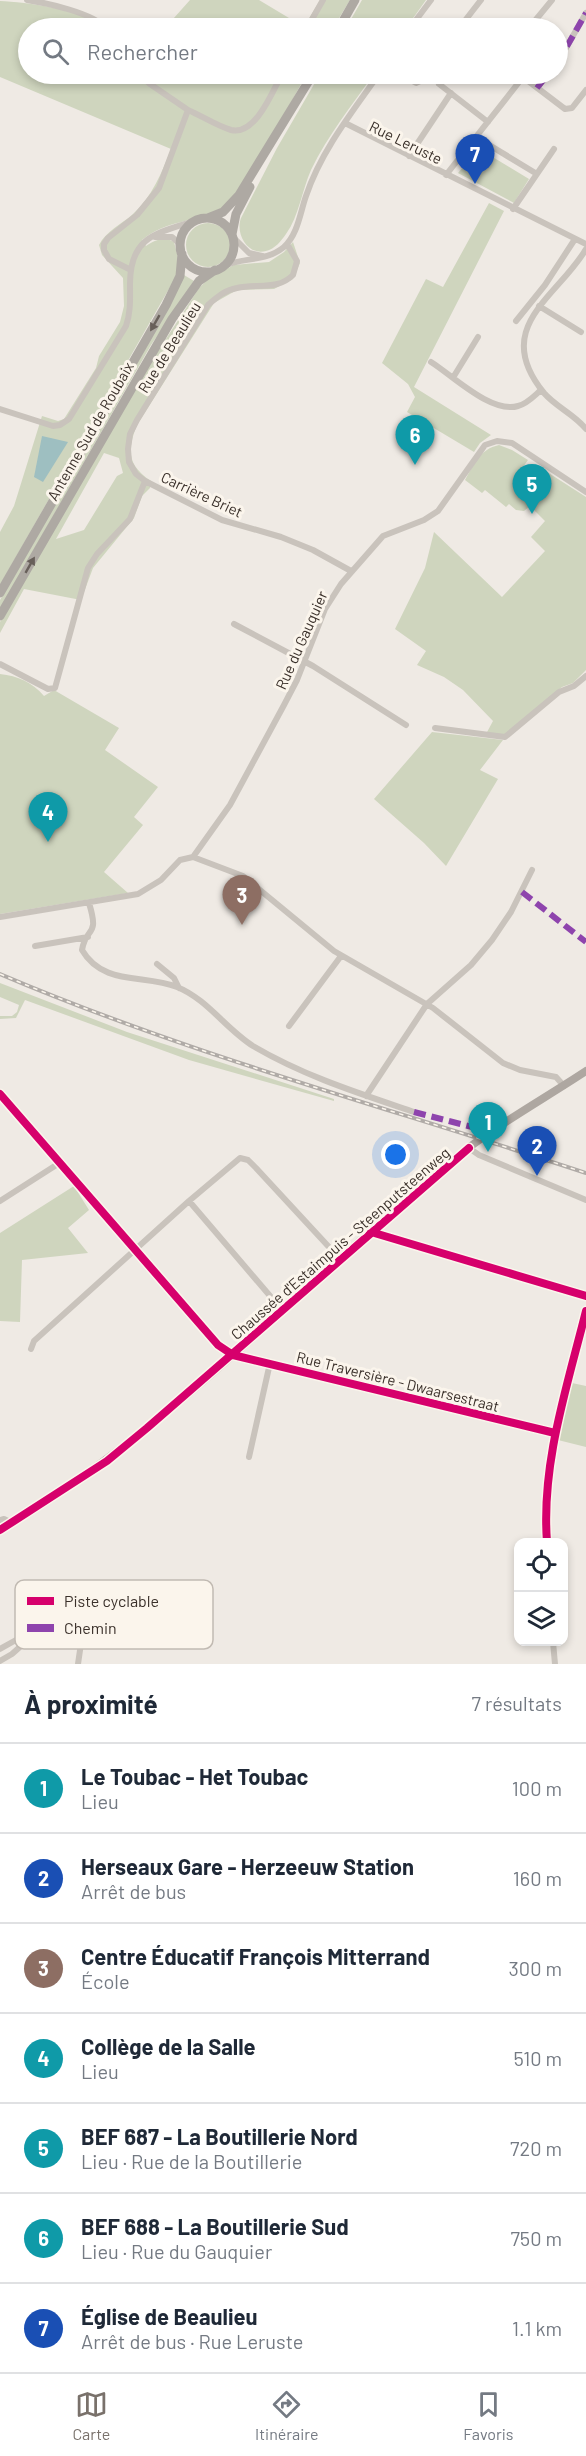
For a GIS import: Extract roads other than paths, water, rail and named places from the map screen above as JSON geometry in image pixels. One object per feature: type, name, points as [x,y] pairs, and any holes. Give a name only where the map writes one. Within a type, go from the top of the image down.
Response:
[{"type":"highway","points":[[345,18],[355,0]]},
{"type":"highway","points":[[288,116],[238,195],[223,212],[196,220],[185,230],[181,250],[194,268],[206,272],[220,268],[233,252],[236,214],[306,84]]},
{"type":"highway","points":[[208,218],[221,222],[233,236]]},
{"type":"highway","name":"Antenne Sud de Roubaix","points":[[0,593],[166,305],[180,276],[181,250]]},
{"type":"highway","name":"Antenne Sud de Roubaix","points":[[0,616],[172,319],[199,281],[220,268]]},
{"type":"main road","name":"Chaussée d'Estaimpuis - Steenputsteenweg","points":[[0,1530],[107,1461],[233,1355],[469,1148],[586,1071]]},
{"type":"main road","points":[[0,1094],[218,1345],[233,1355]]},
{"type":"street","points":[[27,0],[91,18]]},
{"type":"street","points":[[313,18],[323,0]]},
{"type":"street","points":[[418,18],[431,0]]},
{"type":"street","points":[[467,18],[481,0]]},
{"type":"street","points":[[537,18],[552,0]]},
{"type":"street","points":[[568,44],[586,13]]},
{"type":"street","points":[[150,84],[188,110],[230,130],[242,129],[262,112],[277,84]]},
{"type":"street","points":[[220,268],[268,255],[287,244],[296,228],[311,182],[338,132],[372,84]]},
{"type":"street","points":[[439,84],[488,122]]},
{"type":"street","points":[[446,175],[515,84]]},
{"type":"street","points":[[532,84],[569,110],[586,90]]},
{"type":"street","points":[[537,88],[540,84]]},
{"type":"street","points":[[409,156],[451,93]]},
{"type":"street","points":[[131,270],[109,259],[104,250],[104,244],[108,238],[137,215],[159,188],[188,110]]},
{"type":"street","name":"Rue Leruste","points":[[345,123],[586,244]]},
{"type":"street","points":[[476,137],[537,174]]},
{"type":"street","points":[[513,209],[554,149]]},
{"type":"street","points":[[0,410],[53,426],[60,425],[69,419],[126,326],[130,310],[131,270],[135,254],[146,241],[160,231],[196,220]]},
{"type":"street","points":[[146,241],[163,235],[174,238],[181,250]]},
{"type":"street","points":[[233,236],[251,254],[268,255]]},
{"type":"street","points":[[516,321],[545,285],[575,239]]},
{"type":"street","name":"Rue de Beaulieu","points":[[145,481],[134,471],[129,459],[129,442],[136,420],[208,305],[220,295],[234,288],[278,285],[292,275],[297,261],[287,244]]},
{"type":"street","points":[[586,249],[576,265],[539,306],[529,321],[525,344],[528,364],[541,390],[586,429]]},
{"type":"street","points":[[539,306],[581,332]]},
{"type":"street","points":[[454,376],[478,337]]},
{"type":"street","points":[[430,362],[485,399],[504,406],[521,405],[541,390]]},
{"type":"street","name":"Rue du Gauquier","points":[[193,857],[230,805],[294,686],[329,602],[351,571],[385,534],[424,520],[438,511],[479,450],[488,443],[497,441],[508,442],[518,447],[586,492]]},
{"type":"street","name":"Carrière Briet","points":[[0,664],[48,689],[55,688],[88,568],[97,554],[130,519],[145,481],[229,523],[281,537],[313,550],[351,571]]},
{"type":"street","points":[[234,624],[305,662],[406,725]]},
{"type":"street","points":[[435,728],[508,736],[559,692],[574,686],[586,676]]},
{"type":"street","points":[[0,917],[142,892],[161,880],[180,860],[193,857],[243,876],[341,956],[427,1004],[503,1063],[520,1070],[556,1077],[564,1086]]},
{"type":"street","points":[[366,1096],[427,1004],[486,949],[511,912],[532,870]]},
{"type":"street","points":[[89,903],[95,921],[94,928],[82,950],[101,970],[124,978],[179,988],[194,997],[251,1045],[312,1077],[414,1112]]},
{"type":"street","points":[[35,945],[88,937]]},
{"type":"street","points":[[289,1026],[341,956]]},
{"type":"street","points":[[157,963],[174,978],[179,988]]},
{"type":"street","points":[[469,1148],[543,1184],[586,1200]]},
{"type":"street","points":[[31,1349],[34,1341],[189,1201],[233,1162],[243,1158],[256,1168],[341,1260]]},
{"type":"street","points":[[0,1201],[61,1162]]},
{"type":"street","points":[[189,1201],[282,1310]]},
{"type":"street","points":[[371,1232],[586,1296]]},
{"type":"street","points":[[547,1538],[548,1477],[555,1433],[586,1311]]},
{"type":"street","name":"Rue Traversière - Dwaarsestraat","points":[[233,1355],[555,1433]]},
{"type":"street","points":[[249,1457],[270,1364]]},
{"type":"street","points":[[0,1520],[4,1519],[12,1523]]},
{"type":"street","points":[[0,1649],[15,1641]]},
{"type":"street","points":[[553,1646],[555,1664]]},
{"type":"street","points":[[0,1661],[18,1649]]},
{"type":"street","points":[[78,1664],[80,1649]]},
{"type":"water","points":[[42,436],[68,442],[43,482],[34,477]]},
{"type":"railway","points":[[0,974],[144,1030],[217,1055],[586,1173]]},
{"type":"place","name":"Église de Beaulieu","points":[[475,184]]},
{"type":"place","name":"BEF 688 - La Boutillerie Sud","points":[[415,465]]},
{"type":"place","name":"BEF 687 - La Boutillerie Nord","points":[[532,514]]},
{"type":"place","name":"Collège de la Salle","points":[[48,842]]},
{"type":"place","name":"Centre Éducatif François Mitterrand","points":[[242,925]]},
{"type":"place","name":"Le Toubac - Het Toubac","points":[[488,1152]]},
{"type":"place","name":"Herseaux Gare - Herzeeuw Station","points":[[537,1176]]}]
